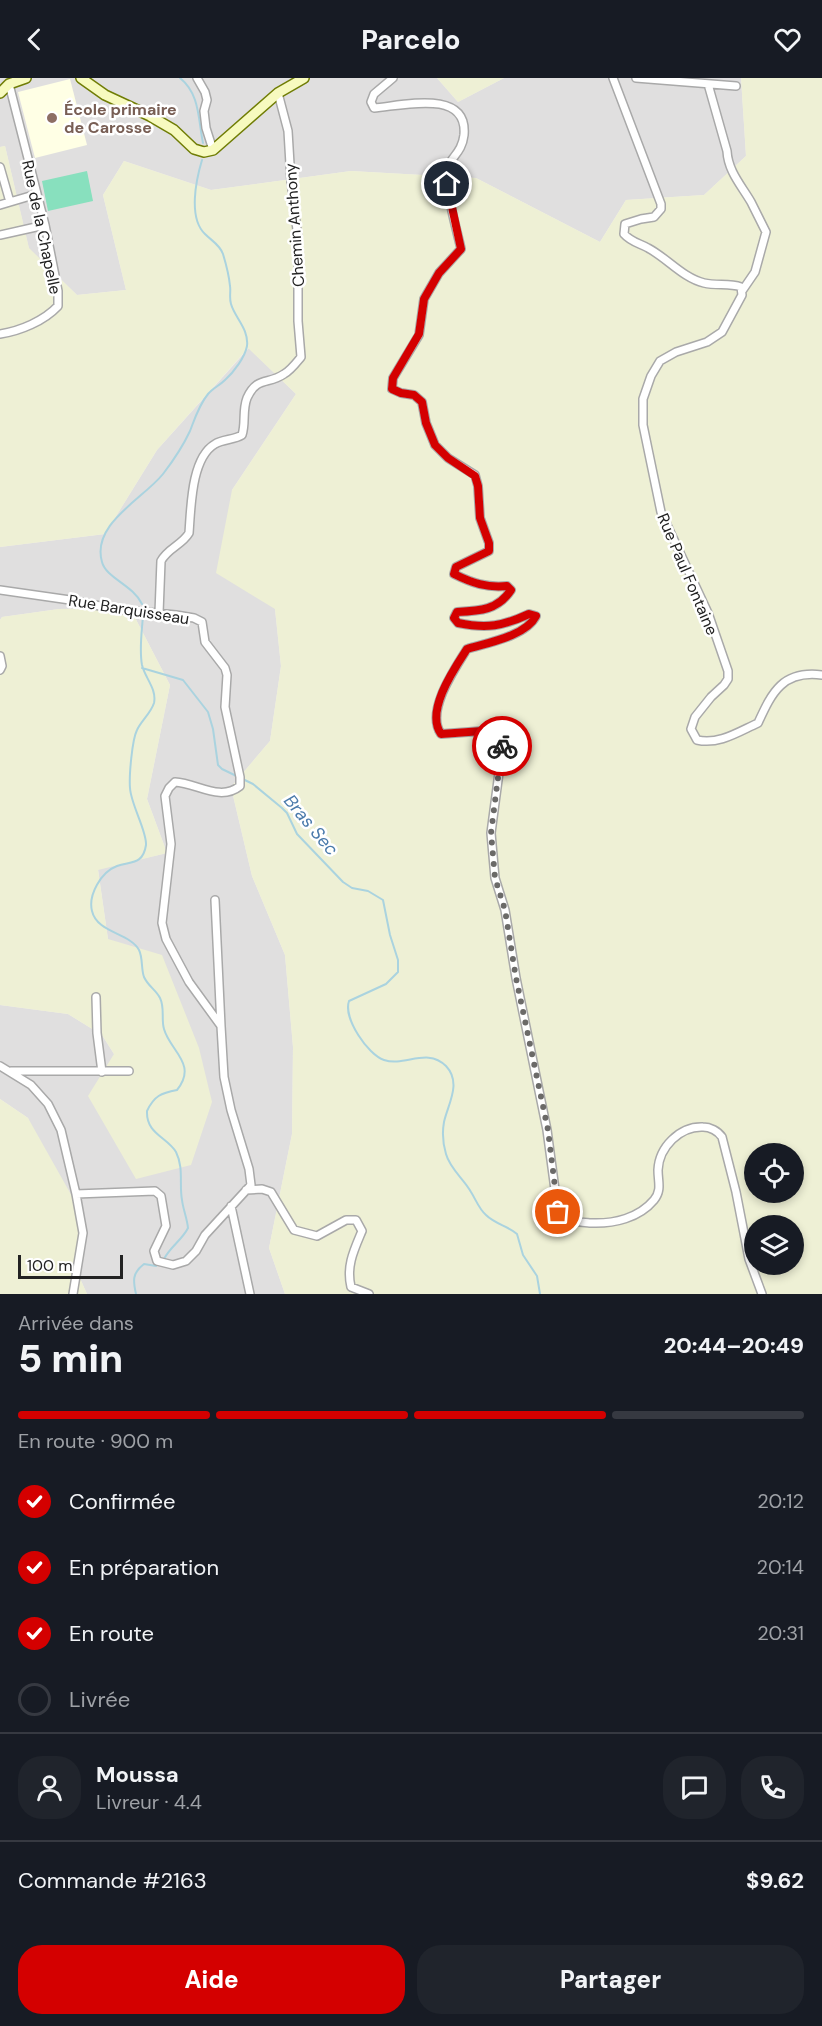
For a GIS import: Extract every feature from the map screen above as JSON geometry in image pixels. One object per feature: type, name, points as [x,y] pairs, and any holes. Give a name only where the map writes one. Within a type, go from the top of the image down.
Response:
[{"type":"main road","points":[[0,93],[9,84],[26,78]]},
{"type":"main road","points":[[81,78],[105,95],[143,112],[174,130],[194,149],[204,152],[213,150],[278,93],[294,81],[304,78]]},
{"type":"street","points":[[197,78],[207,100],[204,111],[206,129],[213,150]]},
{"type":"street","points":[[393,78],[374,94],[371,102],[374,108],[410,103],[438,103],[460,115],[464,136],[460,152],[448,167],[447,184],[461,249],[439,273],[424,299],[419,334],[393,378],[392,389],[414,395],[422,402],[426,423],[435,445],[448,458],[475,476],[480,518],[489,543],[489,551],[456,567],[454,574],[472,583],[495,587],[507,586],[511,590],[496,606],[482,611],[457,612],[454,618],[458,623],[478,627],[505,625],[529,614],[536,616],[532,624],[507,637],[467,649],[451,675],[438,704],[437,727],[441,734],[496,730],[504,735],[491,833],[495,878],[505,910],[516,978],[548,1130],[558,1212],[563,1218],[575,1222],[602,1223],[628,1218],[642,1212],[660,1191],[658,1170],[661,1154],[678,1134],[693,1127],[707,1126],[722,1137],[749,1259],[762,1294]]},
{"type":"street","points":[[613,78],[661,204],[661,209],[654,217],[625,224],[624,234],[629,240],[656,252],[688,276],[705,284],[731,284],[741,287],[742,291],[755,272],[766,232],[727,160],[727,151],[708,84]]},
{"type":"street","points":[[636,78],[736,86]]},
{"type":"street","name":"Rue de la Chapelle","points":[[0,334],[17,332],[52,312],[58,306],[58,291],[45,225],[9,84]]},
{"type":"street","name":"Chemin Anthony","points":[[159,613],[161,561],[165,554],[189,533],[193,484],[207,451],[216,443],[242,435],[245,426],[244,408],[256,384],[283,376],[301,357],[298,321],[298,238],[288,131],[278,93]]},
{"type":"street","points":[[0,167],[10,202]]},
{"type":"street","points":[[0,205],[37,194]]},
{"type":"street","points":[[0,234],[45,225]]},
{"type":"street","name":"Rue Paul Fontaine","points":[[742,291],[722,332],[707,342],[676,351],[660,361],[651,376],[643,399],[643,425],[661,512],[708,613],[728,671],[728,679],[695,717],[691,729],[697,740],[720,740],[758,723],[770,698],[786,680],[806,673],[822,675]]},
{"type":"street","name":"Rue Barquisseau","points":[[0,590],[115,609],[194,618],[202,622],[205,642],[225,668],[227,675],[225,706],[240,786],[233,792],[221,793],[175,782],[169,788],[165,796],[171,844],[162,923],[166,939],[189,982],[221,1026]]},
{"type":"street","points":[[0,656],[2,666],[0,670]]},
{"type":"street","points":[[76,1194],[155,1191],[161,1196],[166,1226],[154,1251],[157,1261],[173,1265],[186,1261],[196,1251],[205,1235],[251,1185],[249,1169],[231,1110],[224,1077],[215,900]]},
{"type":"street","points":[[96,997],[102,1072]]},
{"type":"street","points":[[3,1068],[129,1071]]},
{"type":"street","points":[[3,1068],[31,1085],[48,1104],[61,1130],[83,1233],[73,1294]]},
{"type":"street","points":[[246,1190],[262,1189],[271,1192],[294,1230],[317,1236],[346,1220],[356,1220],[362,1231],[350,1260],[348,1277],[351,1287],[369,1294]]},
{"type":"street","points":[[231,1206],[250,1294]]},
{"type":"shaded area","points":[[0,78],[437,78],[458,102],[504,78],[741,78],[746,156],[704,195],[626,200],[600,242],[476,178],[351,171],[211,190],[124,161],[103,195],[126,290],[77,295],[29,249],[5,146],[0,147]]},
{"type":"shaded area","points":[[437,78],[504,78],[458,102]]},
{"type":"shaded area","points":[[741,78],[822,78],[822,1294],[285,1294],[269,1248],[292,1134],[293,1047],[285,955],[252,876],[231,787],[270,741],[281,666],[275,609],[216,573],[232,490],[296,394],[248,348],[157,450],[105,534],[0,547],[0,147],[5,146],[29,248],[77,295],[126,290],[103,195],[124,161],[211,190],[351,171],[476,178],[600,242],[626,200],[704,195],[746,156]]},
{"type":"shaded area","name":"École primaire de Carosse","points":[[70,79],[87,145],[35,158],[18,92]]},
{"type":"shaded area","points":[[249,348],[296,394],[232,490],[275,609],[281,666],[270,741],[231,787],[252,876],[285,955],[293,1047],[292,1134],[269,1248],[285,1294],[87,1294],[78,1274],[28,1118],[0,1099],[0,1005],[68,1014],[102,1035],[114,1054],[120,1152],[108,939],[98,869],[167,853],[147,799],[170,685],[130,608],[59,609],[2,617],[0,620],[0,547],[105,534],[157,450]]},
{"type":"shaded area","points":[[130,608],[170,685],[147,799],[167,853],[98,870],[108,939],[162,955],[199,1048],[212,1102],[191,1165],[136,1179],[88,1096],[114,1054],[102,1035],[68,1014],[0,1005],[0,620],[2,617],[59,609]]},
{"type":"shaded area","points":[[0,1099],[28,1118],[78,1207],[78,1274],[87,1294],[0,1294]]},
{"type":"green space","points":[[87,171],[93,201],[48,211],[42,181]]},
{"type":"waterway","points":[[180,78],[187,84],[195,99],[203,143]]},
{"type":"waterway","points":[[142,604],[133,592],[104,568],[101,548],[104,536],[121,513],[167,469],[190,431],[205,398],[235,369],[247,346],[246,334],[231,304],[229,278],[222,251],[205,234],[197,218],[195,198],[202,160]]},
{"type":"waterway","points":[[143,615],[141,659],[152,688],[154,703],[135,735],[130,782],[131,795],[146,845],[139,859],[117,866],[106,873],[94,891],[91,905],[95,918],[100,924],[129,940],[139,950],[144,977],[161,1002],[167,1037],[184,1065],[183,1081],[177,1090],[159,1096],[147,1111],[153,1130],[176,1152],[181,1170],[182,1200],[188,1228],[164,1259]]},
{"type":"waterway","name":"Bras Sec","points":[[142,668],[183,680],[208,712],[218,765],[253,784],[282,808],[287,813],[297,834],[343,882],[352,888],[368,891],[383,900],[398,960],[398,972],[386,984],[349,1001],[348,1008],[353,1026],[364,1044],[384,1060],[431,1058],[446,1066],[451,1073],[452,1094],[443,1130],[448,1159],[484,1213],[493,1221],[517,1234],[523,1255],[537,1276],[540,1294]]},
{"type":"waterway","points":[[136,1294],[134,1281],[137,1271],[144,1264],[156,1266]]},
{"type":"way so far","points":[[502,746],[491,833],[495,878],[505,910],[531,1055],[548,1130],[558,1212]]},
{"type":"place","name":"École primaire de Carosse","points":[[52,118]]},
{"type":"route","points":[[447,184],[461,249],[439,273],[424,299],[420,314],[419,334],[393,378],[392,389],[414,395],[422,402],[426,423],[435,445],[448,458],[475,476],[480,518],[489,543],[489,551],[456,567],[454,574],[472,583],[495,587],[507,586],[511,590],[496,606],[482,611],[457,612],[454,618],[458,623],[478,627],[505,625],[529,614],[536,616],[532,624],[507,637],[467,649],[451,675],[438,704],[437,727],[441,734],[496,730],[504,735],[502,746]]}]
